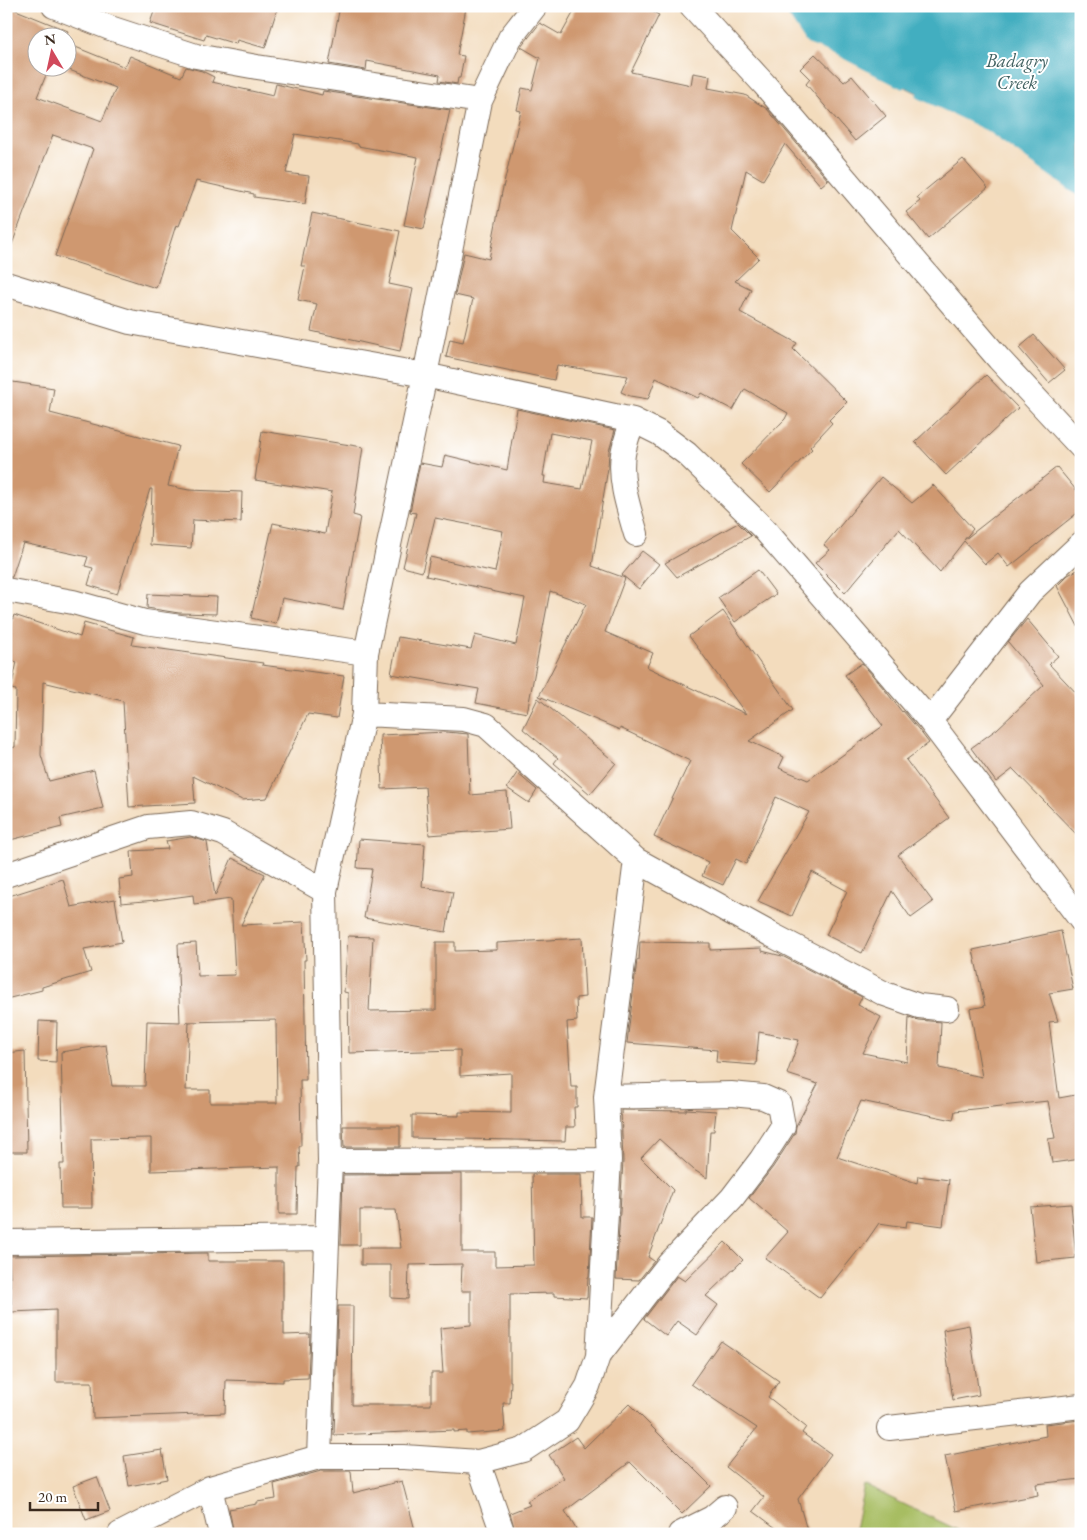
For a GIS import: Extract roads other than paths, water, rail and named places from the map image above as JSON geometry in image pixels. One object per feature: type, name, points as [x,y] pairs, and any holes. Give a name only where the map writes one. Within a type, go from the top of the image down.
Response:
[{"type":"street","points":[[54,6],[110,28],[196,56],[480,102]]},
{"type":"street","points":[[319,1457],[330,1161],[325,891],[364,714],[366,653],[426,374],[480,102],[510,38],[535,6]]},
{"type":"street","points":[[692,6],[764,84],[999,359],[1081,447]]},
{"type":"street","points":[[6,284],[130,322],[426,374],[633,420],[659,433],[687,454],[764,529],[930,720],[1081,920]]},
{"type":"street","points":[[633,420],[623,453],[622,465],[626,498],[636,534]]},
{"type":"street","points":[[930,720],[1030,592],[1081,544]]},
{"type":"street","points":[[6,590],[73,602],[145,622],[366,653]]},
{"type":"street","points":[[364,714],[464,718],[486,725],[636,860],[772,935],[885,994],[919,1006],[947,1009]]},
{"type":"street","points":[[6,875],[148,826],[191,823],[223,833],[325,891]]},
{"type":"street","points":[[120,1534],[210,1488],[319,1457],[404,1457],[478,1462],[523,1450],[567,1421],[588,1386],[598,1356],[609,1160],[606,1097],[636,860]]},
{"type":"street","points":[[598,1356],[670,1264],[732,1198],[761,1160],[783,1126],[779,1104],[763,1097],[731,1094],[606,1097]]},
{"type":"street","points":[[330,1161],[609,1160]]},
{"type":"street","points":[[6,1242],[326,1238]]},
{"type":"street","points":[[890,1428],[1081,1406]]},
{"type":"street","points":[[478,1462],[503,1534]]},
{"type":"street","points":[[210,1488],[221,1534]]},
{"type":"street","points":[[680,1534],[712,1518],[724,1507]]},
{"type":"water","name":"Badagry Creek","points":[[786,6],[1081,6],[1081,194],[987,127],[836,51],[809,41]]},
{"type":"waterway","points":[[786,6],[809,41],[836,51],[902,85]]},
{"type":"waterway","points":[[920,95],[987,127],[1081,194]]}]
